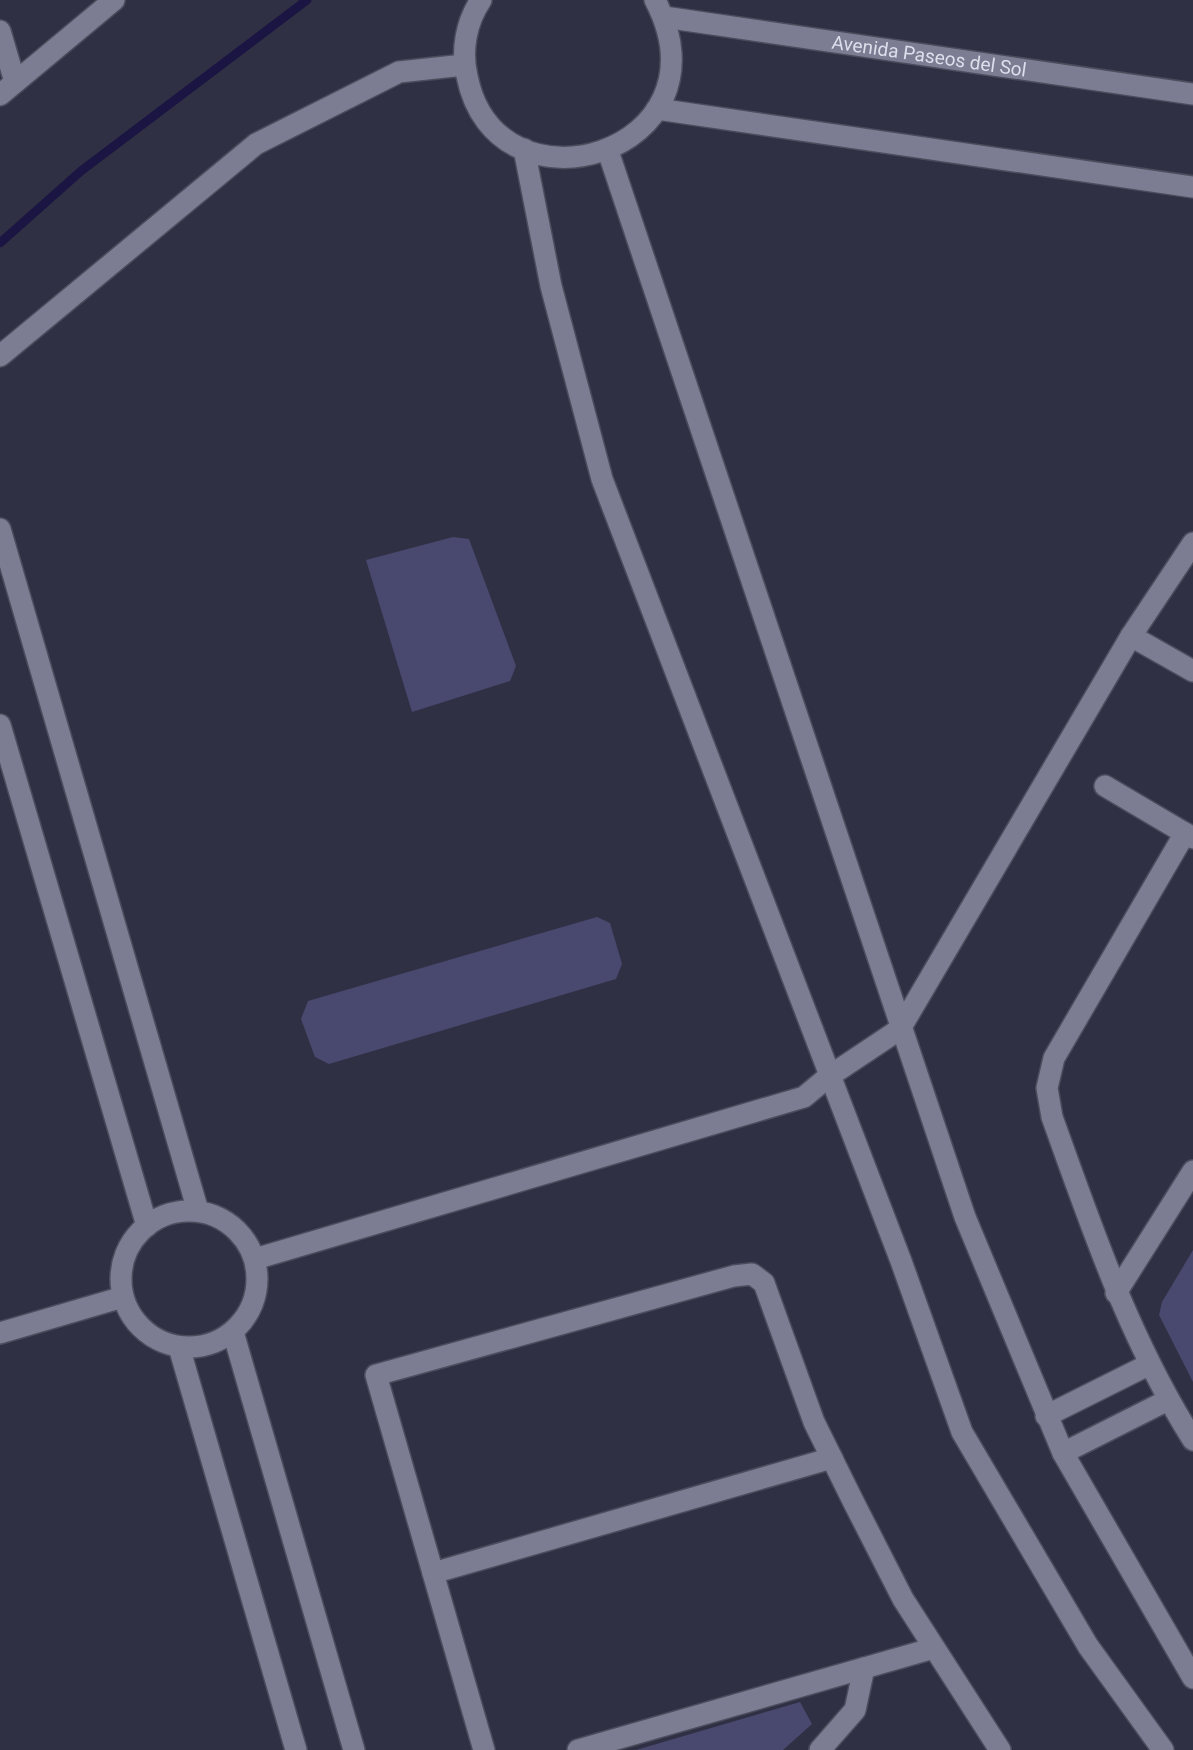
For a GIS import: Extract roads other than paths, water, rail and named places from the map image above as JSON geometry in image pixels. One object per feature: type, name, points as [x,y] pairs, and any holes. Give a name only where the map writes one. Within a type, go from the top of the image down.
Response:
[{"type":"street","points":[[7,89],[114,0]]},
{"type":"street","points":[[481,0],[469,22],[464,65],[473,96],[490,124],[524,149],[544,156],[566,159],[608,151],[643,126],[657,109],[665,92],[672,54],[659,8]]},
{"type":"street","name":"Avenida Paseos del Sol","points":[[659,8],[1193,94]]},
{"type":"street","points":[[0,32],[7,89]]},
{"type":"street","points":[[0,356],[256,144],[399,72],[464,65]]},
{"type":"street","points":[[657,109],[1190,191]]},
{"type":"street","points":[[524,149],[551,286],[602,480],[828,1077],[901,1261],[962,1432],[1088,1646],[1163,1750]]},
{"type":"street","points":[[608,151],[965,1217],[1063,1453],[1193,1678]]},
{"type":"street","points":[[0,528],[198,1211]]},
{"type":"street","points":[[255,1259],[804,1097],[828,1077],[900,1029],[1131,636],[1193,543]]},
{"type":"street","points":[[1131,636],[1193,671]]},
{"type":"street","points":[[0,725],[146,1226]]},
{"type":"street","points":[[1105,786],[1189,835],[1054,1058],[1047,1088],[1052,1116],[1116,1293],[1148,1365],[1193,1440]]},
{"type":"street","points":[[1116,1293],[1193,1171]]},
{"type":"street","points":[[198,1211],[217,1217],[234,1227],[255,1259],[258,1279],[255,1299],[246,1317],[233,1332],[217,1342],[198,1347],[179,1346],[160,1341],[144,1330],[131,1315],[123,1297],[120,1277],[124,1258],[133,1240],[146,1226],[171,1214],[198,1211]]},
{"type":"street","points":[[484,1750],[376,1375],[734,1276],[752,1274],[764,1283],[814,1422],[903,1600],[1000,1750]]},
{"type":"street","points":[[0,1333],[123,1297]]},
{"type":"street","points":[[233,1332],[354,1750]]},
{"type":"street","points":[[179,1346],[296,1750]]},
{"type":"street","points":[[1046,1416],[1148,1365]]},
{"type":"street","points":[[1063,1453],[1168,1400]]},
{"type":"street","points":[[433,1573],[832,1458]]},
{"type":"street","points":[[578,1750],[934,1648]]},
{"type":"street","points":[[820,1750],[855,1710],[864,1668]]},
{"type":"waterway","points":[[0,243],[81,171],[307,0]]}]
